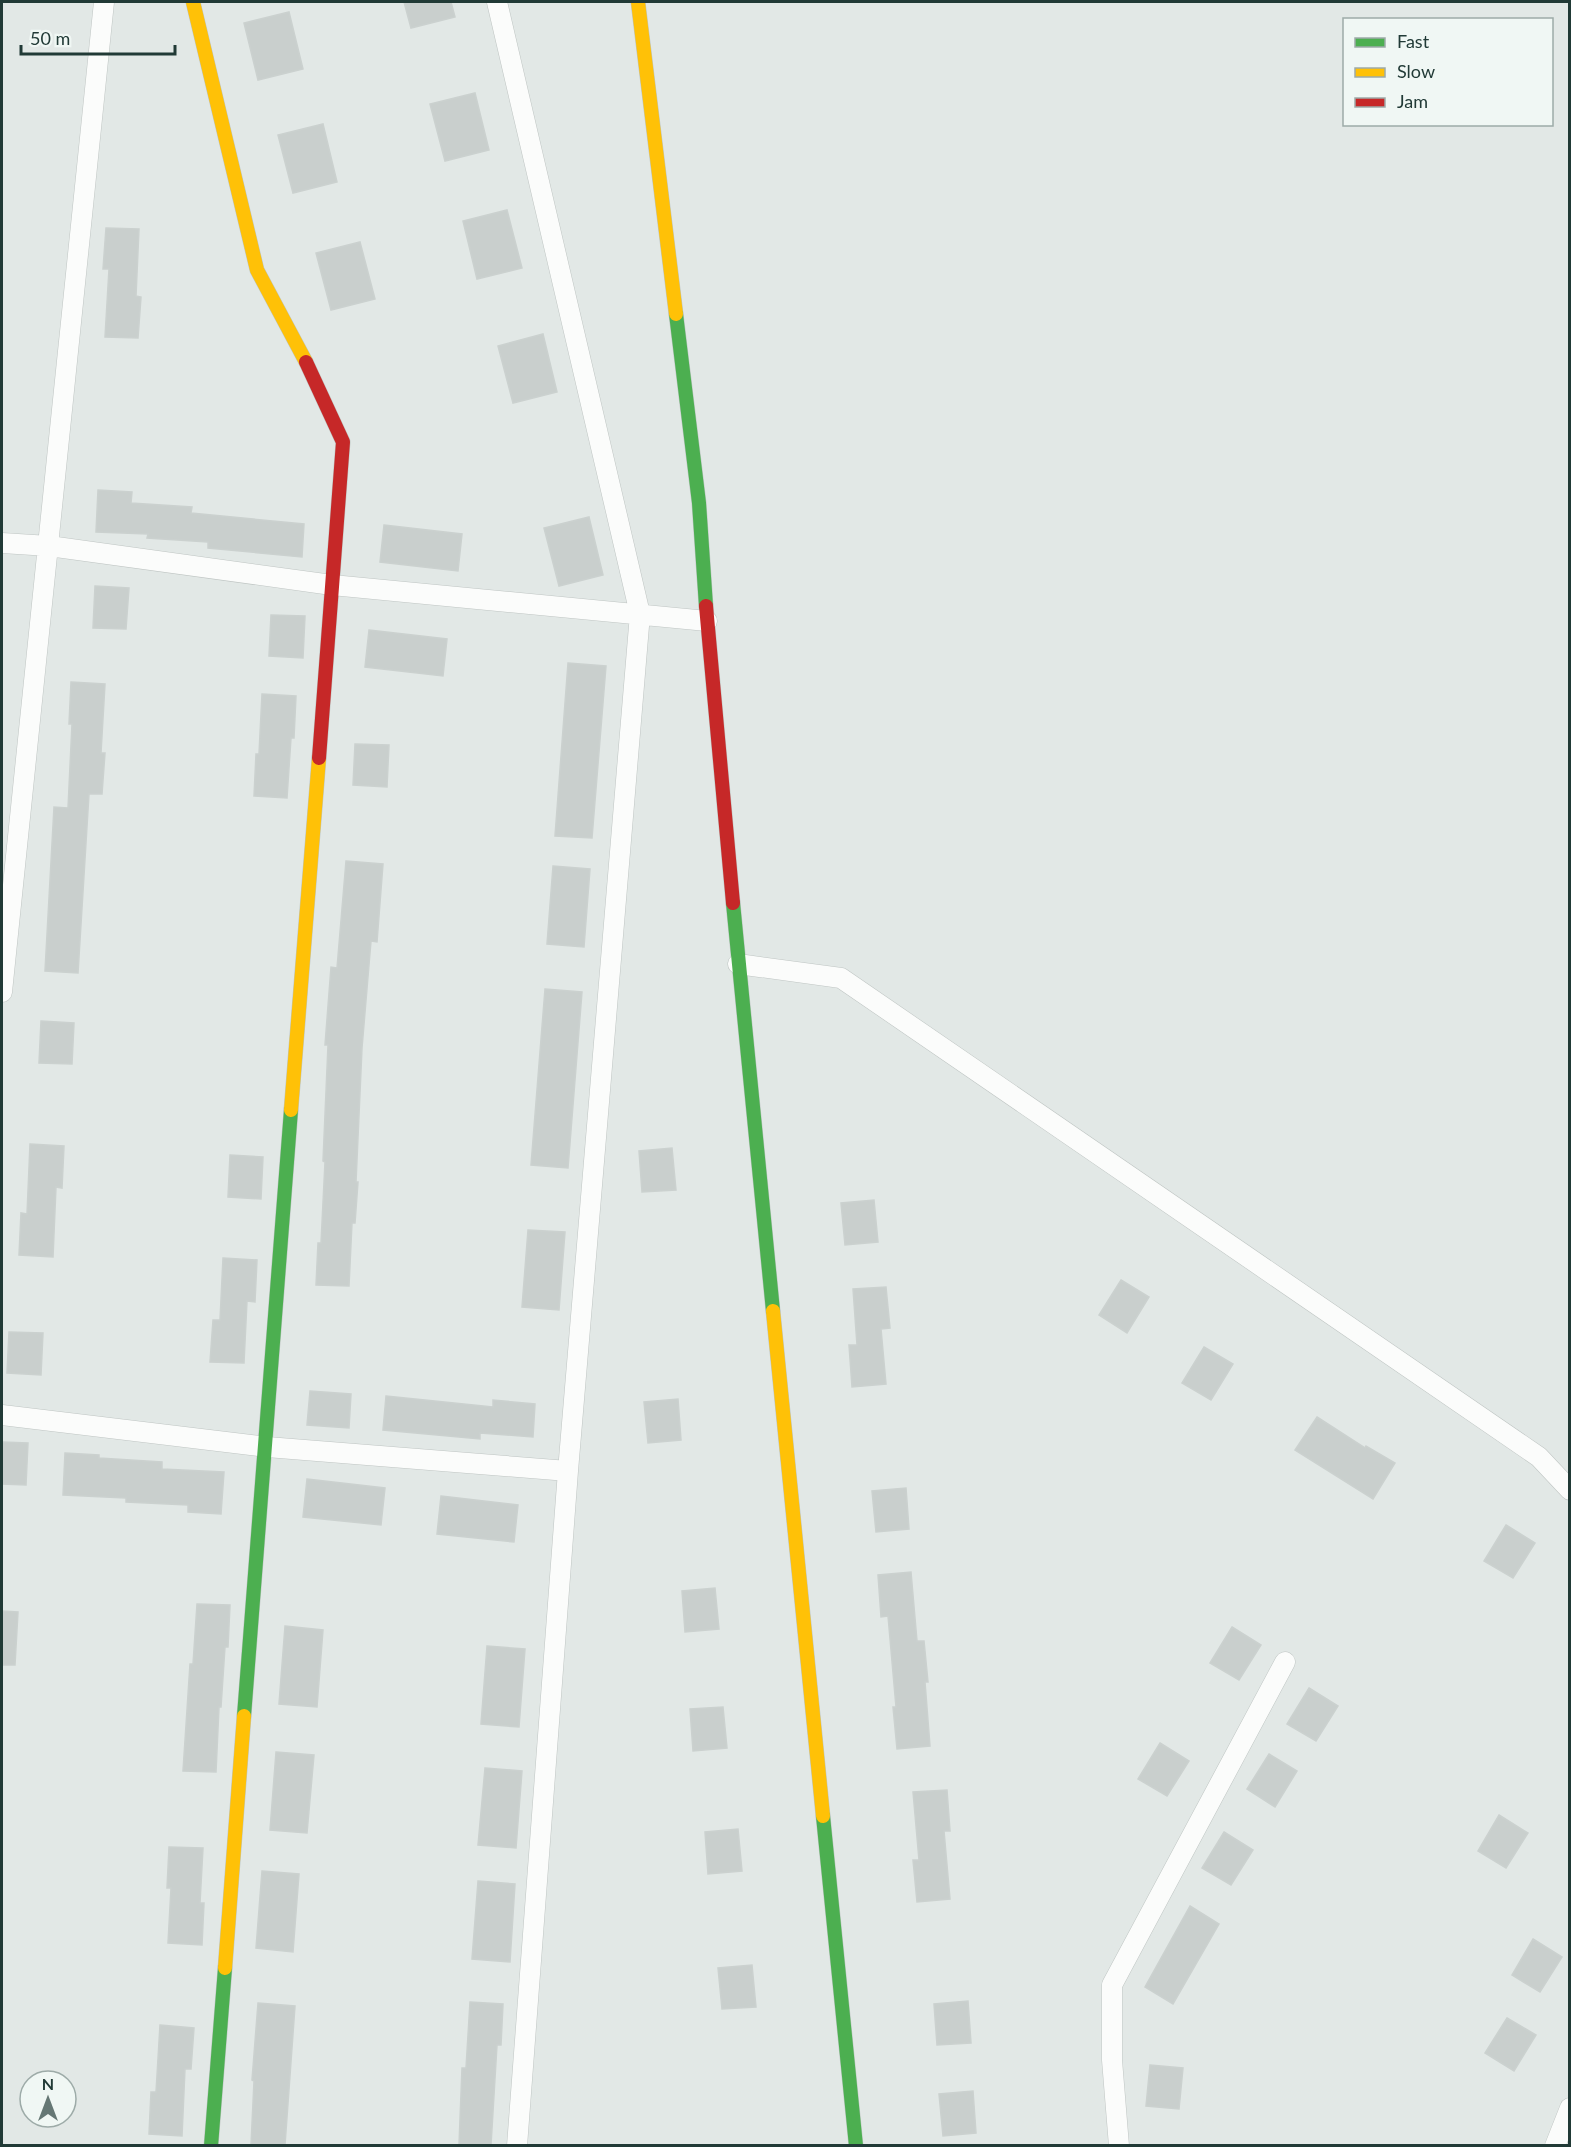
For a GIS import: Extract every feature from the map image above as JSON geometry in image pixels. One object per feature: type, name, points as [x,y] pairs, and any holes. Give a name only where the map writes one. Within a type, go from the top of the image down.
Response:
[{"type":"street","points":[[2,992],[104,2]]},
{"type":"street","points":[[193,2],[257,270],[310,371],[343,442],[212,2145]]},
{"type":"street","points":[[496,2],[640,614],[568,1471],[517,2145]]},
{"type":"street","points":[[638,2],[699,503],[707,621],[738,964],[856,2145]]},
{"type":"street","points":[[2,543],[48,546],[332,585],[707,621]]},
{"type":"street","points":[[738,964],[841,978],[1539,1457],[1569,1490]]},
{"type":"street","points":[[2,1414],[267,1447],[568,1471]]},
{"type":"street","points":[[1119,2145],[1112,2060],[1112,1985],[1285,1662]]},
{"type":"street","points":[[1555,2145],[1569,2108]]},
{"type":"building","points":[[404,2],[451,2],[455,17],[411,28]]},
{"type":"building","points":[[289,12],[303,69],[258,80],[244,23]]},
{"type":"building","points":[[475,93],[489,150],[445,161],[430,104]]},
{"type":"building","points":[[323,124],[337,182],[293,193],[278,135]]},
{"type":"building","points":[[507,210],[522,268],[477,279],[463,221]]},
{"type":"building","points":[[106,228],[139,229],[136,296],[141,297],[138,338],[105,337],[109,269],[103,269]]},
{"type":"building","points":[[360,242],[375,299],[331,310],[316,253]]},
{"type":"building","points":[[543,334],[557,392],[513,403],[498,346]]},
{"type":"building","points":[[98,490],[132,492],[131,503],[192,507],[191,513],[304,524],[302,557],[208,548],[208,542],[147,538],[148,534],[96,532]]},
{"type":"building","points":[[589,517],[603,575],[559,586],[544,528]]},
{"type":"building","points":[[384,525],[462,534],[458,571],[380,562]]},
{"type":"building","points":[[95,586],[129,588],[126,629],[93,628]]},
{"type":"building","points":[[271,615],[305,616],[303,658],[269,656]]},
{"type":"building","points":[[369,630],[447,639],[443,676],[365,667]]},
{"type":"building","points":[[568,663],[606,666],[592,838],[555,836]]},
{"type":"building","points":[[71,682],[105,684],[101,753],[105,753],[102,794],[89,794],[78,973],[45,971],[54,807],[68,808],[72,724],[69,724]]},
{"type":"building","points":[[262,694],[296,696],[287,798],[254,796]]},
{"type":"building","points":[[355,744],[389,745],[387,787],[353,785]]},
{"type":"building","points":[[346,861],[383,864],[377,942],[371,941],[362,1048],[356,1182],[358,1182],[355,1223],[352,1223],[349,1286],[316,1285],[318,1243],[321,1243],[325,1162],[323,1161],[328,1045],[325,1045],[331,967],[337,968]]},
{"type":"building","points":[[553,866],[590,869],[584,947],[547,944]]},
{"type":"building","points":[[545,989],[582,992],[568,1168],[531,1165]]},
{"type":"building","points":[[41,1021],[74,1023],[72,1064],[39,1063]]},
{"type":"building","points":[[30,1144],[64,1146],[62,1188],[56,1187],[53,1257],[19,1255],[21,1213],[27,1214]]},
{"type":"building","points":[[672,1148],[676,1190],[642,1192],[639,1151]]},
{"type":"building","points":[[230,1155],[263,1157],[261,1199],[228,1197]]},
{"type":"building","points":[[874,1200],[878,1242],[845,1245],[841,1203]]},
{"type":"building","points":[[528,1230],[565,1232],[559,1310],[522,1307]]},
{"type":"building","points":[[223,1258],[257,1260],[255,1302],[247,1301],[244,1363],[210,1362],[213,1320],[220,1320]]},
{"type":"building","points":[[1121,1280],[1149,1297],[1127,1333],[1099,1315]]},
{"type":"building","points":[[886,1287],[890,1328],[881,1329],[886,1384],[852,1387],[849,1345],[857,1345],[853,1289]]},
{"type":"building","points":[[9,1332],[43,1333],[41,1375],[7,1373]]},
{"type":"building","points":[[1204,1347],[1233,1364],[1211,1400],[1182,1383]]},
{"type":"building","points":[[310,1391],[351,1394],[349,1428],[307,1425]]},
{"type":"building","points":[[386,1396],[493,1407],[493,1400],[535,1404],[533,1437],[480,1433],[480,1439],[383,1430]]},
{"type":"building","points":[[678,1399],[681,1440],[648,1443],[644,1402]]},
{"type":"building","points":[[1317,1417],[1365,1448],[1366,1446],[1395,1463],[1373,1499],[1295,1450]]},
{"type":"building","points":[[2,1442],[28,1443],[26,1485],[2,1484]]},
{"type":"building","points":[[65,1453],[99,1455],[99,1458],[162,1462],[162,1469],[224,1472],[221,1514],[188,1512],[188,1505],[126,1502],[126,1498],[63,1495]]},
{"type":"building","points":[[307,1479],[385,1488],[381,1525],[303,1517]]},
{"type":"building","points":[[906,1488],[909,1529],[876,1532],[872,1491]]},
{"type":"building","points":[[441,1496],[518,1505],[514,1542],[437,1534]]},
{"type":"building","points":[[1506,1525],[1535,1543],[1513,1578],[1484,1561]]},
{"type":"building","points":[[911,1572],[917,1641],[924,1641],[930,1746],[897,1749],[893,1707],[896,1707],[888,1616],[881,1617],[878,1575]]},
{"type":"building","points":[[715,1588],[719,1629],[685,1632],[682,1591]]},
{"type":"building","points":[[197,1604],[230,1605],[228,1647],[225,1647],[221,1707],[219,1707],[216,1772],[183,1771],[190,1664],[193,1664]]},
{"type":"building","points":[[2,1611],[18,1612],[15,1665],[2,1665]]},
{"type":"building","points":[[285,1626],[323,1630],[317,1707],[279,1704]]},
{"type":"building","points":[[1232,1627],[1261,1645],[1239,1680],[1210,1663]]},
{"type":"building","points":[[487,1646],[525,1649],[519,1727],[481,1724]]},
{"type":"building","points":[[1309,1688],[1338,1706],[1316,1741],[1287,1724]]},
{"type":"building","points":[[723,1707],[727,1748],[693,1751],[690,1709]]},
{"type":"building","points":[[1160,1743],[1189,1761],[1167,1796],[1138,1779]]},
{"type":"building","points":[[276,1752],[314,1755],[307,1833],[270,1830]]},
{"type":"building","points":[[1269,1754],[1297,1771],[1275,1807],[1247,1789]]},
{"type":"building","points":[[485,1768],[522,1771],[516,1848],[478,1845]]},
{"type":"building","points":[[947,1790],[950,1831],[944,1831],[950,1899],[917,1902],[913,1860],[919,1860],[913,1792]]},
{"type":"building","points":[[1499,1815],[1528,1833],[1506,1868],[1478,1851]]},
{"type":"building","points":[[738,1829],[742,1871],[708,1874],[705,1832]]},
{"type":"building","points":[[1224,1832],[1253,1850],[1231,1885],[1202,1868]]},
{"type":"building","points":[[169,1847],[203,1848],[200,1903],[204,1903],[202,1945],[168,1943],[171,1888],[167,1888]]},
{"type":"building","points":[[262,1871],[299,1874],[293,1952],[256,1948]]},
{"type":"building","points":[[478,1881],[515,1884],[510,1962],[472,1959]]},
{"type":"building","points":[[1190,1906],[1219,1924],[1173,2004],[1145,1987]]},
{"type":"building","points":[[1533,1939],[1562,1957],[1540,1992],[1512,1975]]},
{"type":"building","points":[[752,1965],[756,2007],[722,2009],[718,1968]]},
{"type":"building","points":[[968,2001],[971,2043],[937,2045],[934,2004]]},
{"type":"building","points":[[470,2002],[503,2004],[501,2045],[497,2045],[491,2145],[459,2145],[462,2068],[466,2068]]},
{"type":"building","points":[[258,2003],[295,2006],[285,2145],[251,2145],[254,2081],[252,2080]]},
{"type":"building","points":[[1507,2018],[1536,2035],[1514,2071],[1485,2053]]},
{"type":"building","points":[[160,2025],[194,2028],[191,2069],[185,2069],[182,2136],[149,2134],[151,2092],[156,2092]]},
{"type":"building","points":[[1150,2065],[1183,2068],[1179,2109],[1146,2106]]},
{"type":"building","points":[[973,2091],[976,2133],[943,2136],[939,2094]]},
{"type":"traffic: fast","points":[[676,314],[699,503],[706,606]]},
{"type":"traffic: fast","points":[[733,903],[773,1311]]},
{"type":"traffic: fast","points":[[244,1716],[291,1110]]},
{"type":"traffic: fast","points":[[823,1816],[856,2146]]},
{"type":"traffic: fast","points":[[211,2146],[225,1968]]},
{"type":"traffic: slow","points":[[193,2],[257,270],[306,362]]},
{"type":"traffic: slow","points":[[638,2],[676,314]]},
{"type":"traffic: slow","points":[[291,1110],[319,758]]},
{"type":"traffic: slow","points":[[773,1311],[823,1816]]},
{"type":"traffic: slow","points":[[225,1968],[244,1716]]},
{"type":"traffic: jam","points":[[306,362],[343,442],[319,758]]},
{"type":"traffic: jam","points":[[706,606],[733,903]]}]
